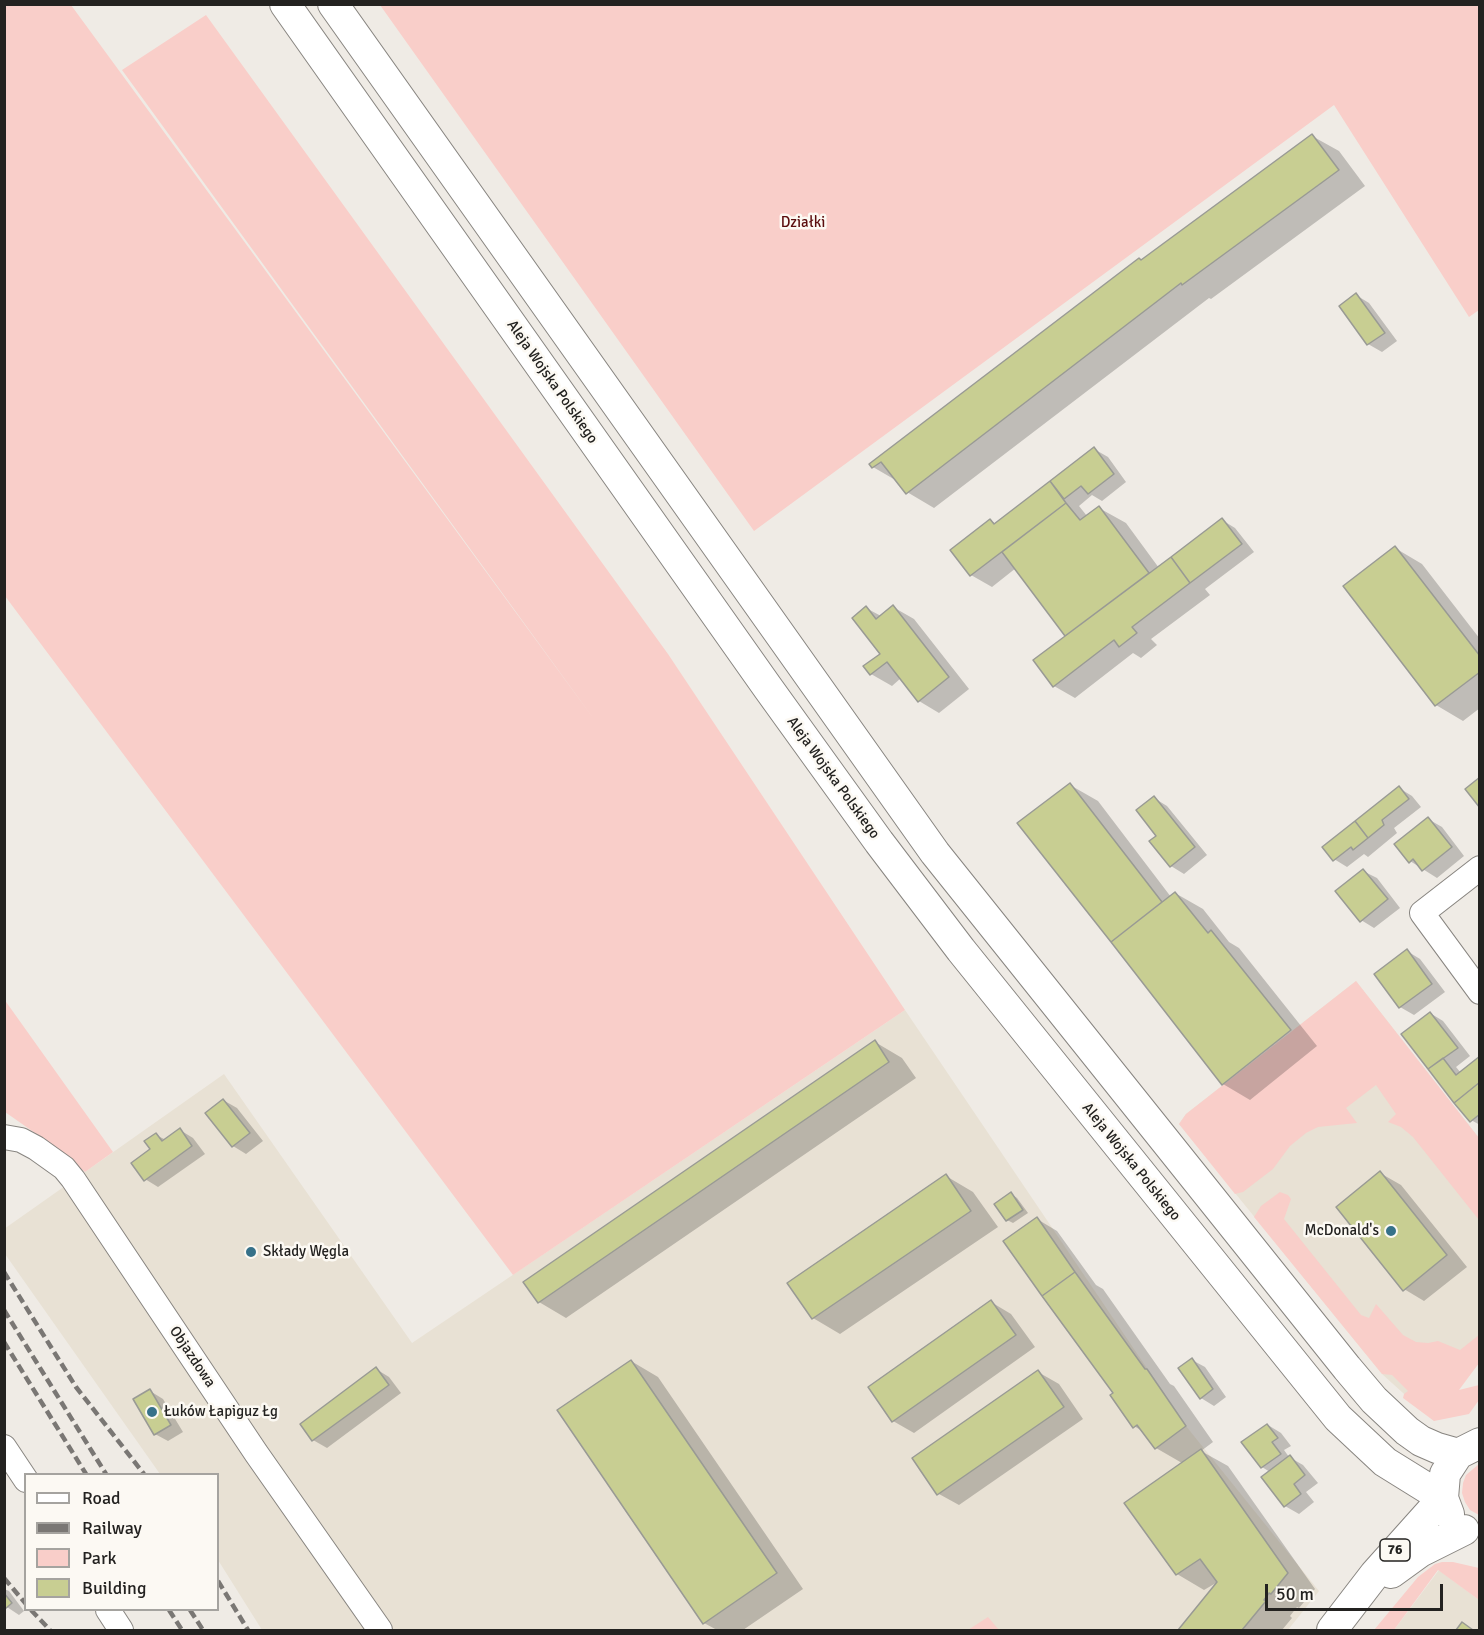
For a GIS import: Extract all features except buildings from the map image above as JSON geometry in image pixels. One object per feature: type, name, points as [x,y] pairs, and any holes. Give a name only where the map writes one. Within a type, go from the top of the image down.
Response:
[{"type":"main road","name":"Aleja Wojska Polskiego","points":[[285,4],[781,706],[879,842],[955,941],[1338,1418],[1385,1462],[1443,1498]]},
{"type":"main road","points":[[333,4],[935,853],[1360,1384],[1407,1431],[1437,1448],[1469,1449]]},
{"type":"main road","points":[[1443,1498],[1445,1474],[1469,1449]]},
{"type":"main road","name":"76","points":[[1332,1630],[1400,1545],[1443,1498],[1450,1516],[1472,1533]]},
{"type":"main road","name":"76","points":[[1351,1606],[1403,1563],[1420,1552],[1472,1533]]},
{"type":"street","points":[[1479,868],[1422,913],[1479,992]]},
{"type":"street","name":"Objazdowa","points":[[4,1137],[21,1140],[36,1148],[64,1168],[73,1179],[256,1453],[380,1630]]},
{"type":"street","points":[[4,1447],[24,1477]]},
{"type":"street","points":[[109,1611],[121,1630]]},
{"type":"shaded area","points":[[1356,981],[1479,1138],[1479,1363],[1434,1421],[1382,1374],[1179,1124],[1186,1114]]},
{"type":"shaded area","points":[[905,1010],[1186,1426],[1319,1591],[1288,1630],[262,1630],[219,1562],[219,1473],[159,1473],[5,1254],[4,1229],[224,1074],[412,1343]]},
{"type":"shaded area","points":[[1439,1570],[1479,1600],[1479,1630],[1394,1630]]},
{"type":"green space","points":[[5,4],[71,5],[596,722],[122,70],[206,15],[668,654],[905,1010],[513,1275],[5,596]]},
{"type":"green space","name":"Działki","points":[[380,5],[1479,5],[1479,310],[1469,317],[1334,105],[754,531]]},
{"type":"green space","points":[[1356,981],[1479,1138],[1479,1220],[1413,1137],[1401,1127],[1388,1122],[1396,1114],[1376,1085],[1346,1108],[1357,1123],[1318,1127],[1306,1133],[1290,1146],[1273,1169],[1243,1192],[1235,1194],[1179,1124],[1186,1114]]},
{"type":"green space","points":[[4,999],[113,1152],[85,1172],[55,1147],[5,1112]]},
{"type":"green space","points":[[1280,1192],[1291,1199],[1284,1219],[1361,1315],[1369,1318],[1376,1304],[1403,1335],[1416,1342],[1438,1341],[1460,1350],[1479,1335],[1479,1363],[1459,1390],[1479,1385],[1479,1400],[1469,1414],[1434,1421],[1403,1398],[1408,1391],[1392,1375],[1382,1374],[1254,1217],[1261,1206]]},
{"type":"green space","points":[[1479,1464],[1479,1515],[1470,1510],[1462,1493],[1466,1475]]},
{"type":"green space","points":[[1442,1562],[1479,1568],[1479,1600],[1438,1570],[1394,1630],[1374,1630],[1418,1577],[1435,1564]]},
{"type":"green space","points":[[988,1617],[999,1630],[968,1630]]},
{"type":"railway","points":[[4,1272],[76,1387],[143,1473]]},
{"type":"railway","points":[[4,1310],[105,1473]]},
{"type":"railway","points":[[4,1342],[85,1473]]},
{"type":"railway","points":[[4,1578],[24,1602]]},
{"type":"railway","points":[[219,1583],[248,1630]]},
{"type":"railway","points":[[32,1611],[50,1630]]},
{"type":"railway","points":[[170,1611],[182,1630]]},
{"type":"railway","points":[[191,1611],[203,1630]]},
{"type":"place","name":"McDonald's","points":[[1391,1231]]},
{"type":"place","name":"Składy Węgla","points":[[251,1252]]},
{"type":"place","name":"Łuków Łapiguz Łg","points":[[152,1412]]}]
